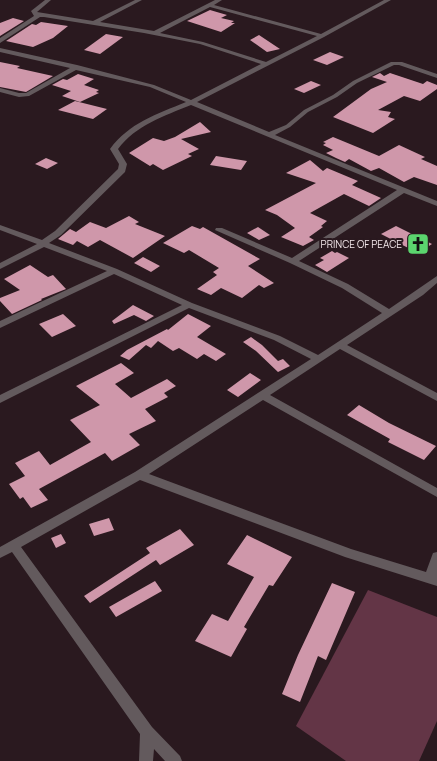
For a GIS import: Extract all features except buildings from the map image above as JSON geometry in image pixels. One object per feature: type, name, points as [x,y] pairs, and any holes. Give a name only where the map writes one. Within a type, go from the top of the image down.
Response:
[{"type":"street","points":[[48,0],[34,11],[35,14],[155,33],[201,43],[266,64]]},
{"type":"street","points":[[94,23],[139,0]]},
{"type":"street","points":[[155,33],[219,0]]},
{"type":"street","points":[[370,0],[380,4]]},
{"type":"street","points":[[0,266],[43,244],[58,233],[122,170],[123,164],[115,153],[114,149],[120,140],[132,129],[192,102],[322,36],[388,0]]},
{"type":"street","points":[[209,5],[322,36]]},
{"type":"street","points":[[0,41],[38,15]]},
{"type":"street","points":[[0,50],[77,67],[152,86],[437,204]]},
{"type":"street","points":[[271,134],[288,126],[306,111],[335,96],[355,82],[393,63],[400,63],[437,76]]},
{"type":"street","points":[[0,90],[19,95],[27,95],[77,67]]},
{"type":"street","points":[[293,261],[403,190]]},
{"type":"street","points":[[0,227],[114,271],[189,305],[277,338],[318,359]]},
{"type":"street","points":[[219,230],[293,261],[345,286],[388,313]]},
{"type":"street","points":[[0,325],[114,271]]},
{"type":"street","points":[[0,553],[139,475],[420,293],[437,279]]},
{"type":"street","points":[[0,399],[189,305]]},
{"type":"street","points":[[339,345],[437,397]]},
{"type":"street","points":[[262,395],[437,492]]},
{"type":"street","points":[[139,475],[349,553],[433,580],[437,557]]},
{"type":"street","points":[[14,546],[147,732],[175,761]]},
{"type":"street","points":[[146,761],[147,732]]},
{"type":"shaded area","points":[[368,590],[437,617],[437,721],[419,761],[346,761],[296,726]]},
{"type":"place","name":"PRINCE OF PEACE","points":[[418,244]]}]
